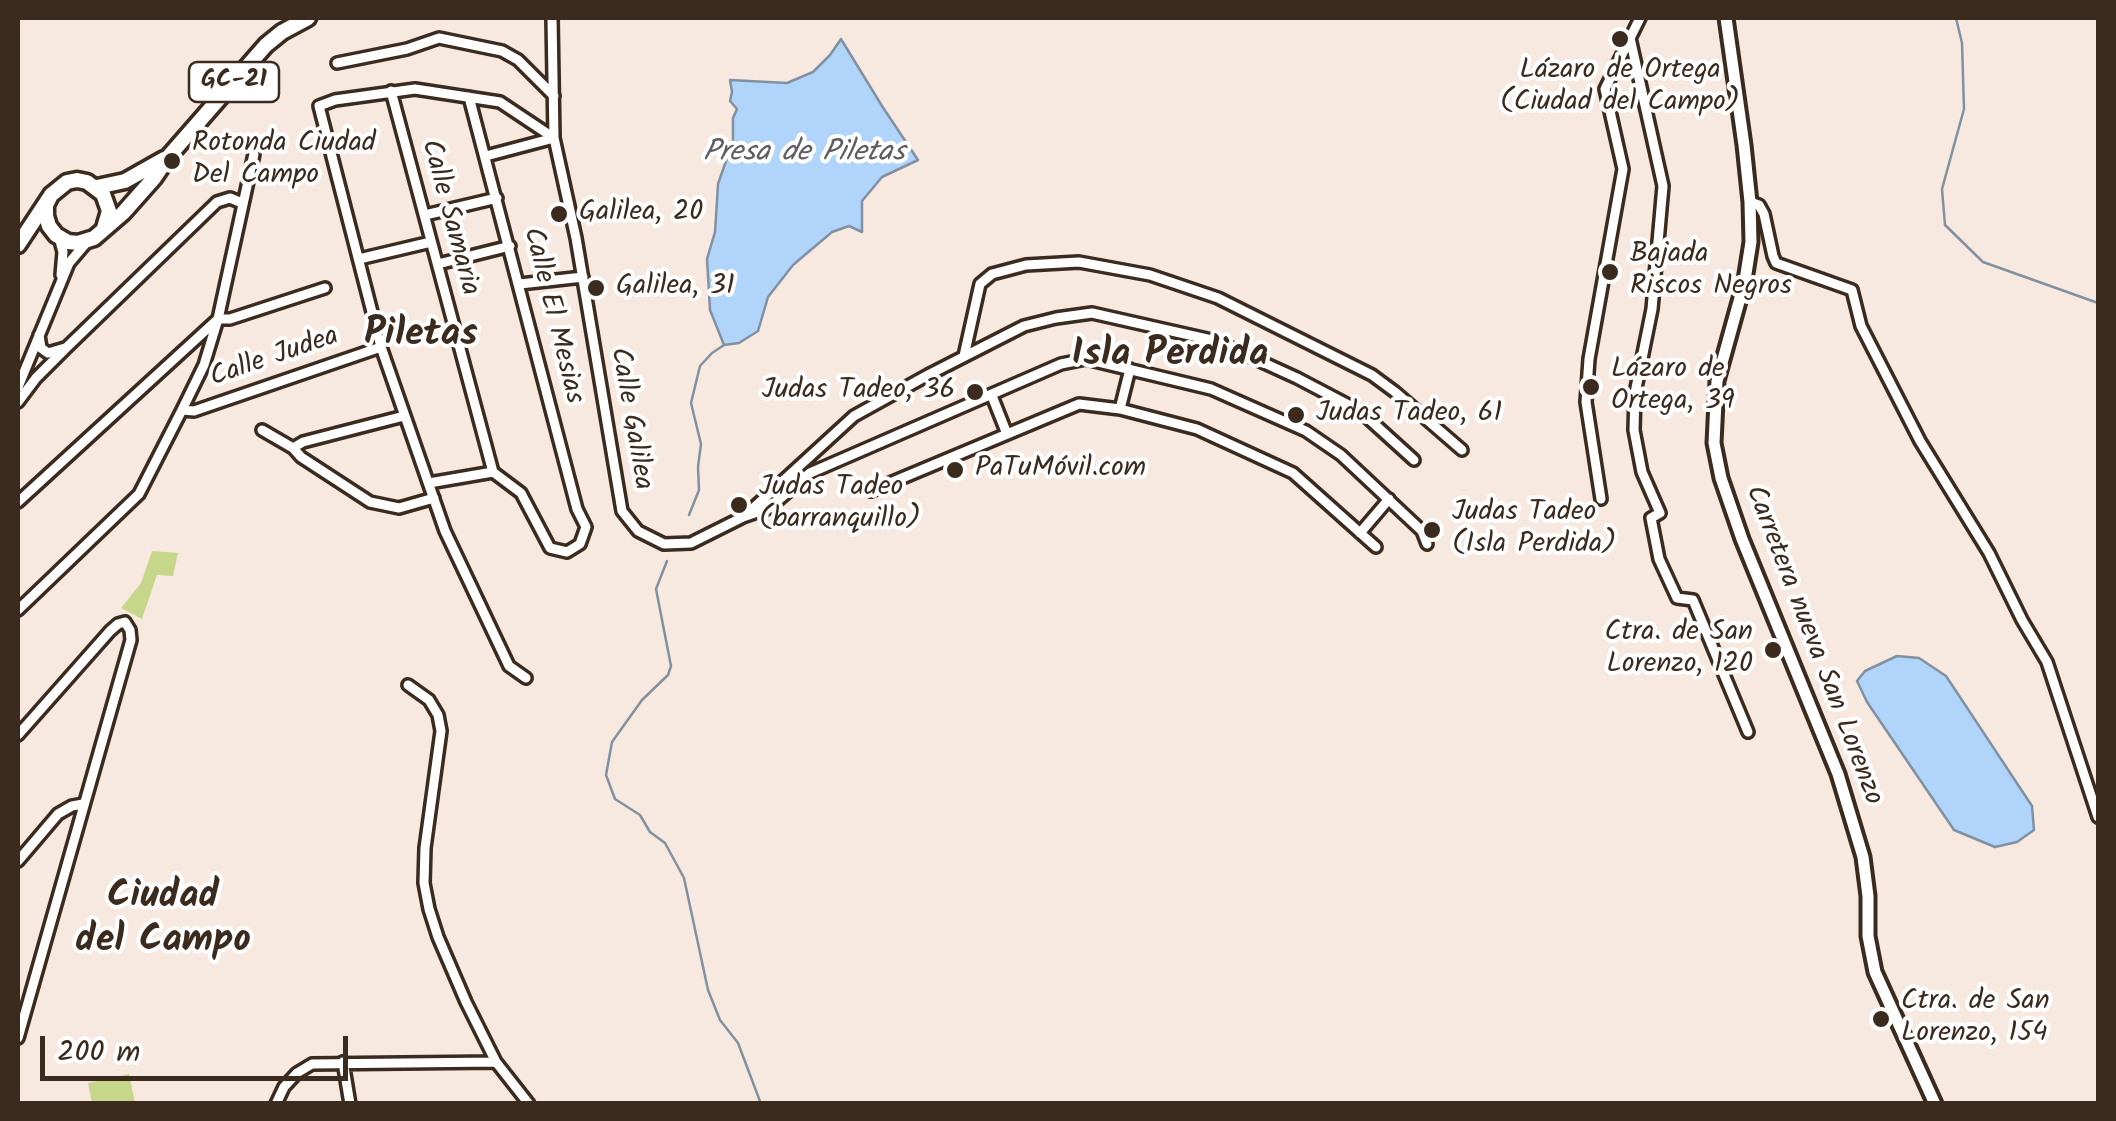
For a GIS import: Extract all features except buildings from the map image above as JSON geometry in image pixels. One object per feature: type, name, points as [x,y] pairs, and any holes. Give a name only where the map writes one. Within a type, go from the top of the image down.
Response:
[{"type":"main road","name":"GC-21","points":[[87,241],[123,213],[266,46],[308,18]]},
{"type":"main road","name":"GC-21","points":[[50,195],[77,180],[96,187],[125,181],[169,156]]},
{"type":"main road","points":[[96,187],[103,194],[108,211],[103,229]]},
{"type":"main road","points":[[50,195],[46,216],[57,236],[68,242],[87,241]]},
{"type":"main road","points":[[20,242],[50,195]]},
{"type":"main road","points":[[20,242],[57,236]]},
{"type":"street","name":"Calle Galilea","points":[[552,18],[554,138],[583,277],[622,511],[638,531],[664,544],[691,542],[743,517]]},
{"type":"street","points":[[1601,499],[1586,402],[1623,170],[1605,89],[1640,18]]},
{"type":"street","name":"Carretera nueva San Lorenzo","points":[[1725,19],[1752,242],[1717,380],[1714,443],[1742,540],[1838,774],[1862,857],[1874,972],[1935,1104]]},
{"type":"street","points":[[337,63],[407,49],[438,38],[502,52],[518,60],[554,96]]},
{"type":"street","points":[[1630,38],[1663,186],[1652,309],[1635,392],[1634,430],[1642,472],[1660,513],[1651,518],[1659,559],[1676,598],[1693,600],[1748,732]]},
{"type":"street","points":[[526,678],[509,666],[458,562],[404,416],[381,347],[319,106],[415,89],[500,102],[554,138]]},
{"type":"street","name":"Calle Samaria","points":[[391,92],[493,472]]},
{"type":"street","name":"Calle El Mesias","points":[[469,97],[577,509],[586,528],[580,544],[567,552],[550,548],[520,493],[493,472]]},
{"type":"street","points":[[486,156],[554,138]]},
{"type":"street","points":[[18,610],[139,494],[182,410],[204,365],[218,319],[254,154],[251,144]]},
{"type":"street","points":[[18,402],[66,348],[218,202],[230,198],[242,203]]},
{"type":"street","points":[[424,216],[496,198]]},
{"type":"street","points":[[1750,202],[1764,214],[1776,263],[1852,290],[1861,326],[1920,441],[1989,553],[2047,662],[2098,817]]},
{"type":"street","points":[[57,236],[63,252],[60,283]]},
{"type":"street","points":[[19,381],[68,263],[87,241]]},
{"type":"street","points":[[359,259],[431,242]]},
{"type":"street","points":[[438,264],[510,246]]},
{"type":"street","points":[[964,356],[980,284],[992,274],[1026,264],[1079,262],[1150,276],[1218,298],[1372,375],[1462,450]]},
{"type":"street","points":[[520,284],[583,277]]},
{"type":"street","points":[[18,502],[218,319],[230,319],[325,288]]},
{"type":"street","points":[[743,517],[854,416],[1024,326],[1092,313],[1216,341],[1360,411],[1414,460]]},
{"type":"street","points":[[39,332],[41,348],[48,353],[66,348]]},
{"type":"street","name":"Calle Judea","points":[[182,410],[194,411],[381,347]]},
{"type":"street","points":[[178,356],[202,356],[204,365]]},
{"type":"street","points":[[743,517],[769,508],[810,473],[1061,364],[1086,360],[1211,389],[1306,431],[1341,455],[1422,531],[1427,544]]},
{"type":"street","points":[[1120,409],[1130,369]]},
{"type":"street","points":[[992,396],[1007,434]]},
{"type":"street","points":[[871,491],[1080,404],[1120,409],[1197,429],[1293,473],[1376,548]]},
{"type":"street","points":[[294,448],[303,442],[404,416]]},
{"type":"street","points":[[262,430],[370,502],[399,508],[434,498]]},
{"type":"street","points":[[429,483],[493,472]]},
{"type":"street","points":[[1360,533],[1388,500]]},
{"type":"street","points":[[18,735],[110,630],[125,622],[131,640],[18,1038]]},
{"type":"street","points":[[408,685],[430,700],[441,731],[426,848],[424,882],[429,909],[466,1002],[496,1062],[529,1104]]},
{"type":"street","points":[[18,860],[58,814],[83,804]]},
{"type":"street","points":[[344,1062],[350,1104]]},
{"type":"street","points":[[276,1104],[284,1086],[312,1064],[496,1062]]},
{"type":"green space","points":[[152,551],[178,553],[173,576],[157,575],[142,619],[121,608],[141,583]]},
{"type":"green space","points":[[129,1074],[135,1103],[92,1103],[88,1083]]},
{"type":"water","name":"Presa de Piletas","points":[[841,39],[918,160],[882,177],[862,201],[862,232],[849,226],[832,232],[793,265],[768,297],[758,331],[739,343],[724,345],[710,310],[707,259],[715,232],[718,184],[733,141],[737,109],[730,101],[730,80],[787,83],[813,72]]},
{"type":"water","points":[[1897,656],[1919,658],[1946,676],[2032,806],[2034,830],[2017,842],[1995,847],[1954,830],[1867,702],[1857,681],[1865,671]]},
{"type":"waterway","points":[[1956,18],[1962,43],[1964,109],[1942,189],[1945,225],[1983,262],[2098,303]]},
{"type":"waterway","points":[[689,515],[699,490],[701,444],[691,403],[700,366],[724,345]]},
{"type":"waterway","points":[[667,561],[656,589],[671,666],[668,675],[642,700],[612,742],[606,775],[615,799],[640,815],[650,832],[665,843],[684,878],[708,990],[720,1020],[738,1043],[761,1104]]},
{"type":"place","name":"Lázaro de Ortega (Ciudad del Campo)","points":[[1620,39]]},
{"type":"place","name":"Rotonda Ciudad Del Campo","points":[[172,161]]},
{"type":"place","name":"Galilea, 20","points":[[559,214]]},
{"type":"place","name":"Bajada Riscos Negros","points":[[1610,272]]},
{"type":"place","name":"Galilea, 31","points":[[596,288]]},
{"type":"place","name":"Lázaro de Ortega, 39","points":[[1591,387]]},
{"type":"place","name":"Judas Tadeo, 36","points":[[975,392]]},
{"type":"place","name":"Judas Tadeo, 61","points":[[1296,415]]},
{"type":"place","name":"PaTuMóvil.com","points":[[955,470]]},
{"type":"place","name":"Judas Tadeo (barranquillo)","points":[[739,505]]},
{"type":"place","name":"Judas Tadeo (Isla Perdida)","points":[[1432,530]]},
{"type":"place","name":"Ctra. de San Lorenzo, 120","points":[[1773,650]]},
{"type":"place","name":"Ctra. de San Lorenzo, 154","points":[[1881,1019]]},
{"type":"district","name":"Piletas","points":[[421,338]]},
{"type":"district","name":"Isla Perdida","points":[[1170,358]]},
{"type":"district","name":"Ciudad del Campo","points":[[163,922]]}]
